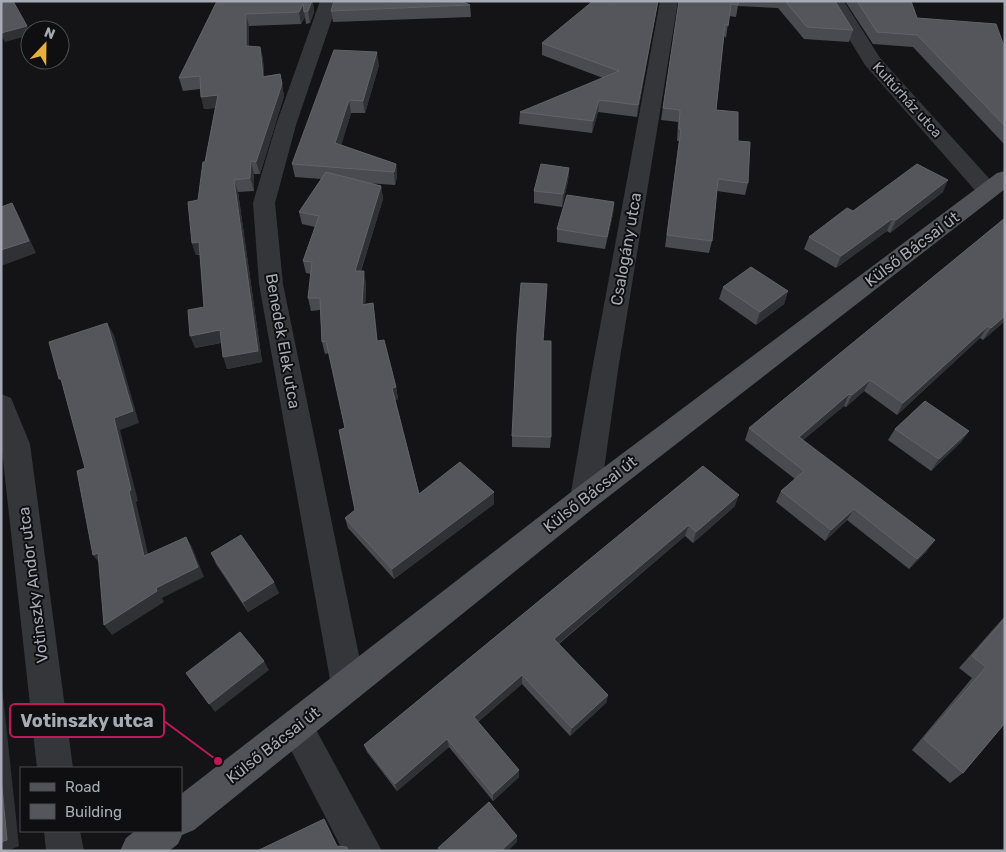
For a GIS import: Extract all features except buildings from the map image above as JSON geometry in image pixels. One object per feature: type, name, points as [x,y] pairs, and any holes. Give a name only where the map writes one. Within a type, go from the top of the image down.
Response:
[{"type":"main road","name":"Külső Bácsai út","points":[[182,817],[585,498],[997,184]]},
{"type":"main road","points":[[139,851],[163,832]]},
{"type":"street","name":"Benedek Elek utca","points":[[328,1],[286,125],[264,203],[271,284],[348,685]]},
{"type":"street","name":"Csalogány utca","points":[[585,498],[605,370],[669,1]]},
{"type":"street","name":"Kultúrház utca","points":[[835,1],[872,62],[997,184]]},
{"type":"street","name":"Votinszky Andor utca","points":[[1,404],[16,444],[55,767]]},
{"type":"street","points":[[296,727],[363,851]]},
{"type":"street","points":[[62,832],[64,851]]},
{"type":"place","name":"Votinszky utca","points":[[218,761]]}]
